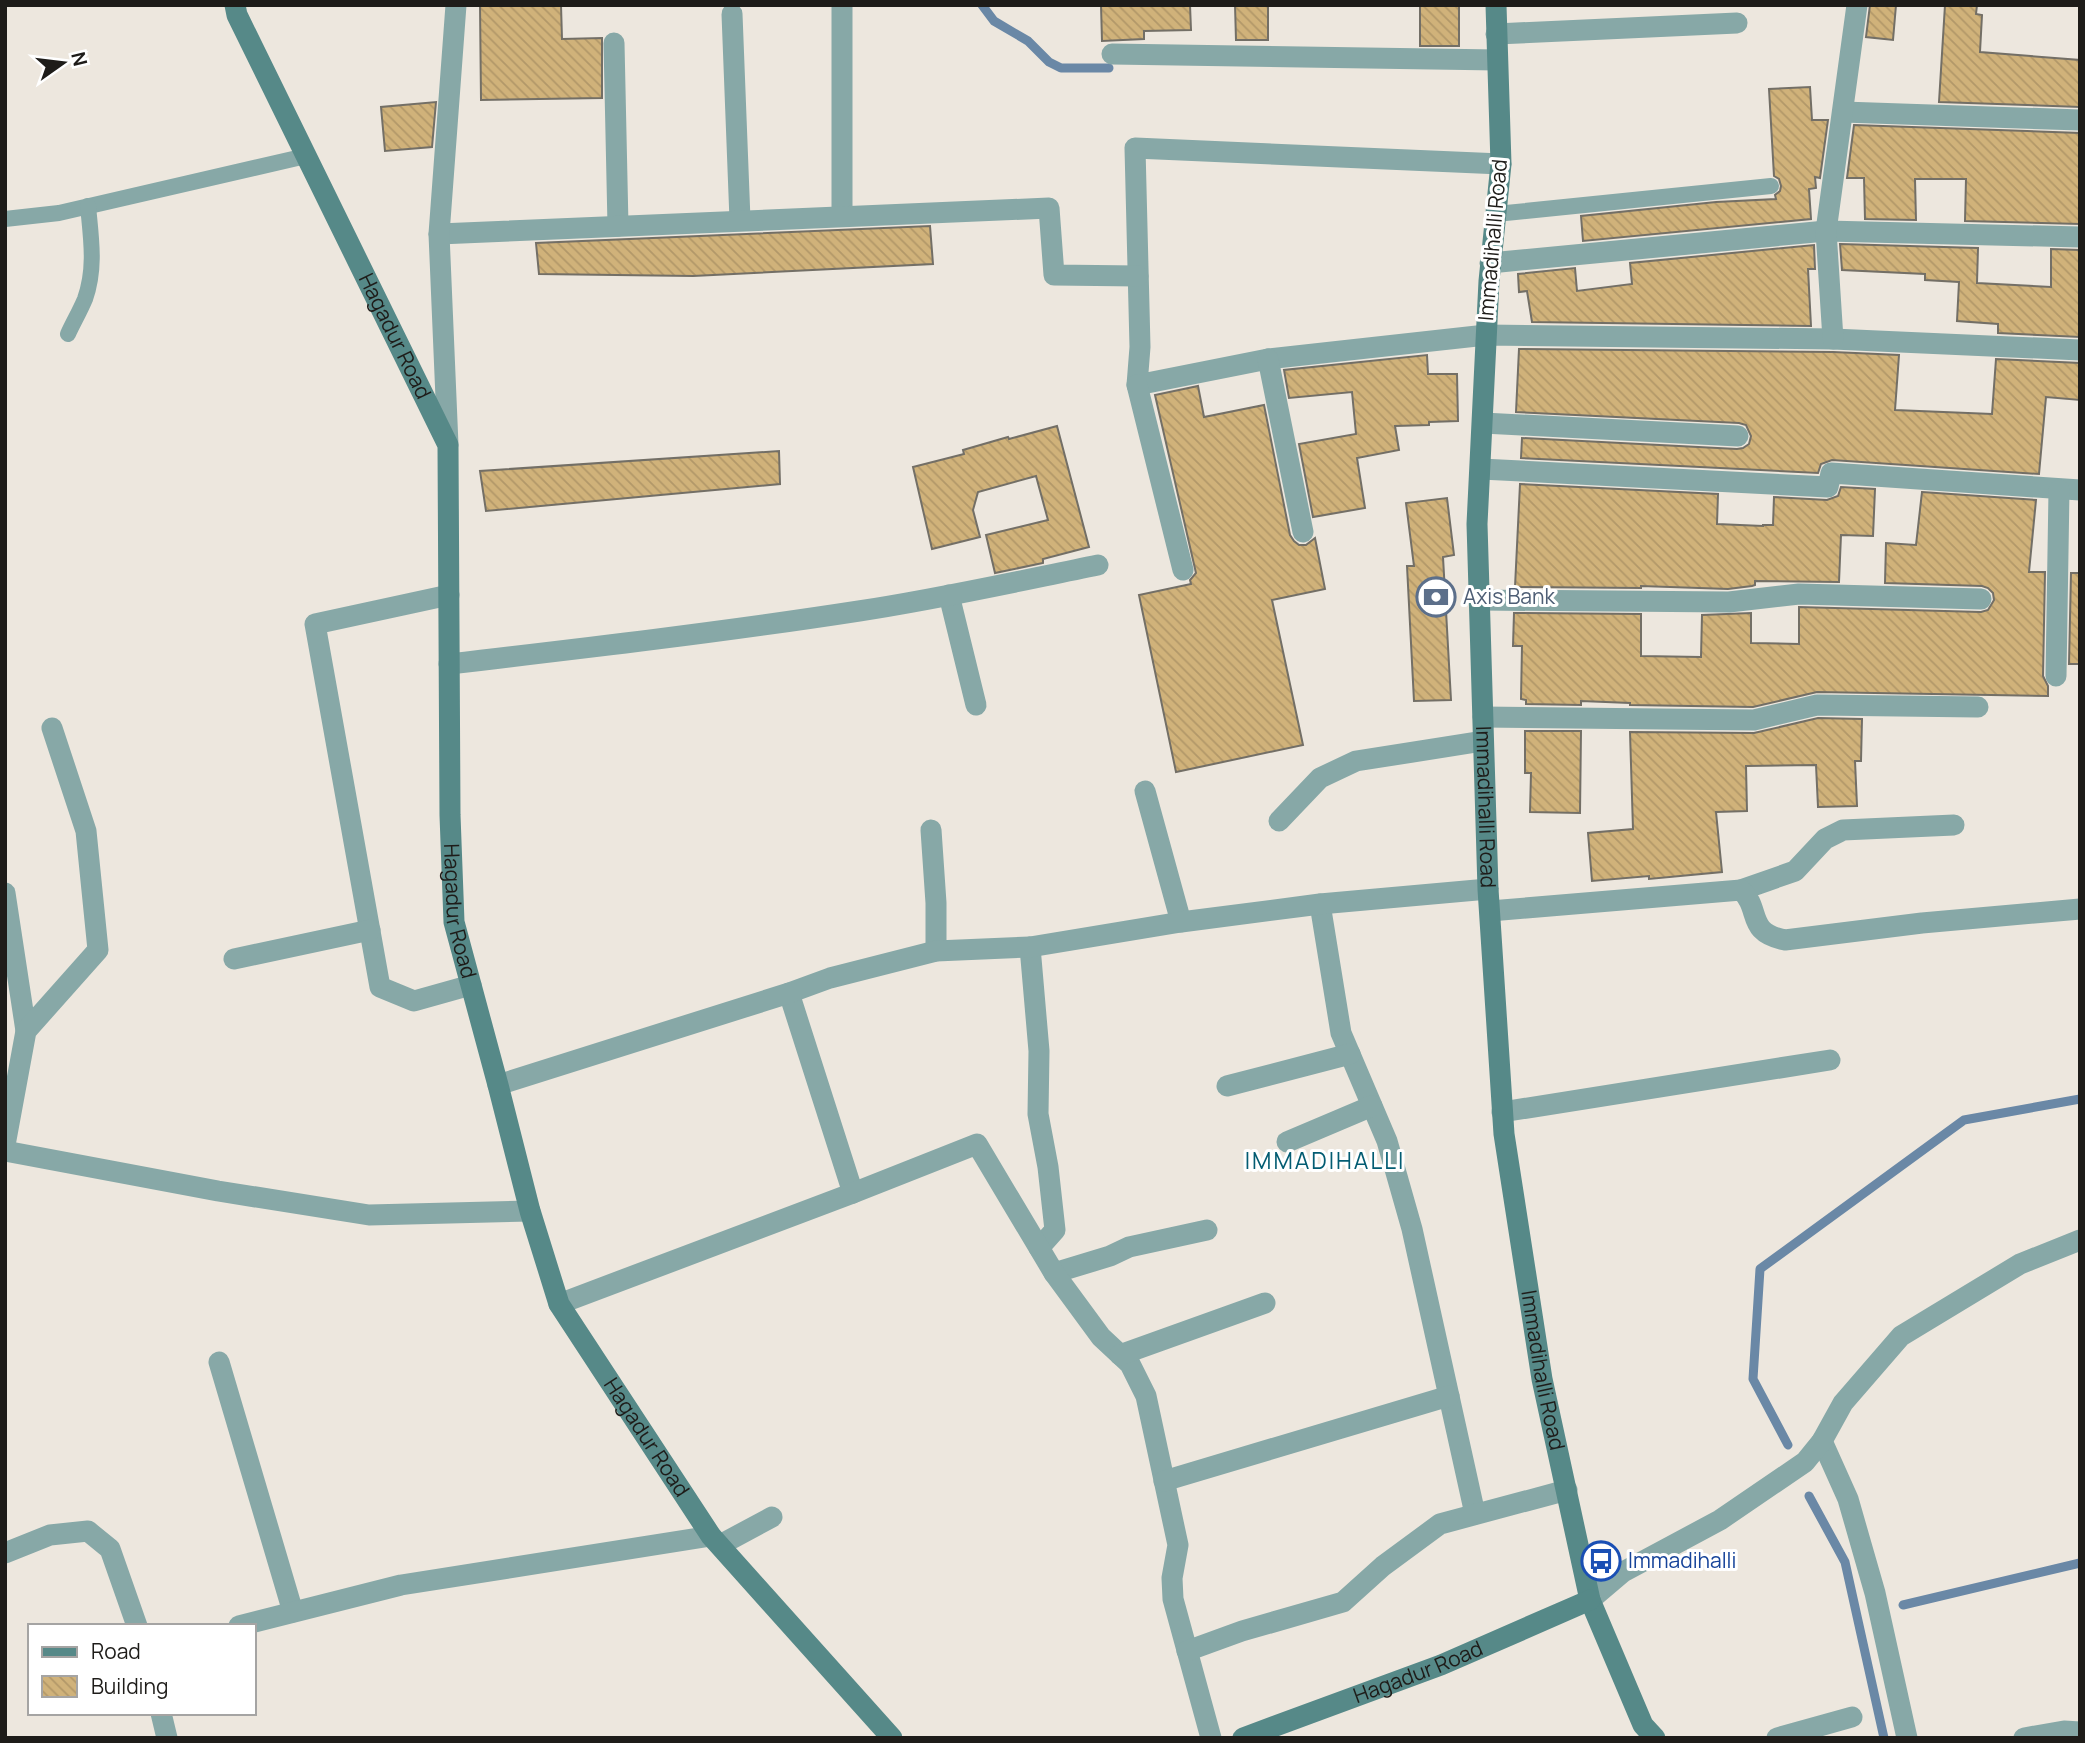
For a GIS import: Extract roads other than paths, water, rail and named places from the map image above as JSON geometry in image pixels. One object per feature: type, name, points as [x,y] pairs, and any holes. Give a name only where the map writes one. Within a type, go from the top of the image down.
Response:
[{"type":"street","name":"Hagadur Road","points":[[235,5],[237,15],[448,445],[450,814],[454,922],[530,1211],[559,1304],[715,1541],[892,1738]]},
{"type":"street","points":[[448,445],[439,234],[456,5]]},
{"type":"street","points":[[842,5],[842,215]]},
{"type":"street","name":"Immadihalli Road","points":[[1496,5],[1501,164],[1490,263],[1477,524],[1488,889],[1504,1134],[1542,1378],[1590,1600],[1643,1726],[1655,1738]]},
{"type":"street","points":[[1833,339],[1826,231],[1857,5]]},
{"type":"street","points":[[732,14],[740,220]]},
{"type":"street","points":[[1496,34],[1737,23]]},
{"type":"street","points":[[614,43],[618,226]]},
{"type":"street","points":[[1112,54],[1497,60]]},
{"type":"street","points":[[1843,112],[2080,120]]},
{"type":"street","points":[[1182,570],[1137,384],[1140,347],[1135,148],[1501,164]]},
{"type":"street","points":[[439,234],[1048,208],[1054,275],[1138,276]]},
{"type":"street","points":[[1490,263],[1826,231],[2080,237]]},
{"type":"street","points":[[1137,384],[1268,359],[1486,335],[1833,339],[2080,350]]},
{"type":"street","points":[[1268,359],[1303,532]]},
{"type":"street","points":[[1483,423],[1738,436]]},
{"type":"street","points":[[1481,469],[1828,487],[1831,473],[2070,490],[2056,676]]},
{"type":"street","points":[[449,664],[859,611],[949,596],[1098,565]]},
{"type":"street","points":[[1479,600],[1729,602],[1799,594],[1981,599]]},
{"type":"street","points":[[449,595],[315,624],[380,987],[414,1001],[471,985]]},
{"type":"street","points":[[949,596],[976,705]]},
{"type":"street","points":[[1483,717],[1755,719],[1816,705],[1978,706]]},
{"type":"street","points":[[26,1031],[98,950],[86,831],[52,728]]},
{"type":"street","points":[[1279,821],[1320,778],[1356,761],[1483,741]]},
{"type":"street","points":[[1145,791],[1181,922]]},
{"type":"street","points":[[1490,911],[1741,890],[1795,871],[1825,839],[1843,831],[1954,825]]},
{"type":"street","points":[[931,830],[936,951]]},
{"type":"street","points":[[498,1085],[830,978],[936,951],[1030,947],[1181,922],[1320,904],[1488,889]]},
{"type":"street","points":[[1741,890],[1751,903],[1753,915],[1761,929],[1785,940],[1922,923],[2080,909]]},
{"type":"street","points":[[5,893],[26,1031],[5,1145]]},
{"type":"street","points":[[1320,904],[1341,1032],[1387,1141],[1412,1229],[1475,1514]]},
{"type":"street","points":[[234,959],[370,930]]},
{"type":"street","points":[[1030,947],[1039,1051],[1038,1114],[1048,1167],[1055,1230],[1039,1248]]},
{"type":"street","points":[[789,993],[853,1193]]},
{"type":"street","points":[[1227,1086],[1350,1054]]},
{"type":"street","points":[[1502,1112],[1830,1060]]},
{"type":"street","points":[[1287,1142],[1373,1106]]},
{"type":"street","points":[[559,1304],[977,1144],[1054,1273],[1101,1337],[1130,1364],[1146,1396],[1178,1545],[1172,1578],[1173,1599],[1211,1738]]},
{"type":"street","points":[[5,1151],[218,1191],[369,1215],[530,1211]]},
{"type":"street","points":[[1054,1273],[1110,1256],[1129,1247],[1207,1230]]},
{"type":"street","points":[[1590,1600],[1623,1572],[1720,1520],[1805,1462],[1822,1441],[1843,1403],[1901,1336],[2020,1264],[2080,1240]]},
{"type":"street","points":[[1121,1355],[1265,1303]]},
{"type":"street","points":[[219,1362],[293,1612]]},
{"type":"street","points":[[1164,1481],[1449,1396]]},
{"type":"street","points":[[1822,1441],[1848,1499],[1875,1593],[1907,1738]]},
{"type":"street","points":[[1187,1651],[1242,1631],[1343,1602],[1383,1566],[1440,1524],[1567,1490]]},
{"type":"street","points":[[247,1624],[401,1585],[715,1541],[772,1517]]},
{"type":"street","points":[[5,1553],[50,1535],[88,1531],[110,1549],[136,1624]]},
{"type":"street","name":"Hagadur Road","points":[[1243,1738],[1441,1665],[1590,1600]]},
{"type":"street","points":[[161,1715],[167,1738]]},
{"type":"street","points":[[1777,1738],[1852,1717]]},
{"type":"street","points":[[2024,1738],[2064,1731],[2080,1732]]},
{"type":"lane","points":[[5,219],[59,213],[306,156]]},
{"type":"lane","points":[[1496,214],[1770,186]]},
{"type":"lane","points":[[68,334],[84,300],[91,277],[93,253],[88,206]]},
{"type":"waterway","points":[[982,5],[994,21],[1028,41],[1049,62],[1061,68],[1109,68]]},
{"type":"waterway","points":[[1788,1445],[1753,1379],[1760,1269],[1964,1120],[2080,1099]]},
{"type":"waterway","points":[[1809,1496],[1845,1562],[1884,1738]]},
{"type":"waterway","points":[[1903,1605],[2080,1563]]},
{"type":"place","name":"Axis Bank","points":[[1436,597]]},
{"type":"place","name":"Immadihalli","points":[[1601,1561]]},
{"type":"district","name":"IMMADIHALLI","points":[[1325,1161]]}]
